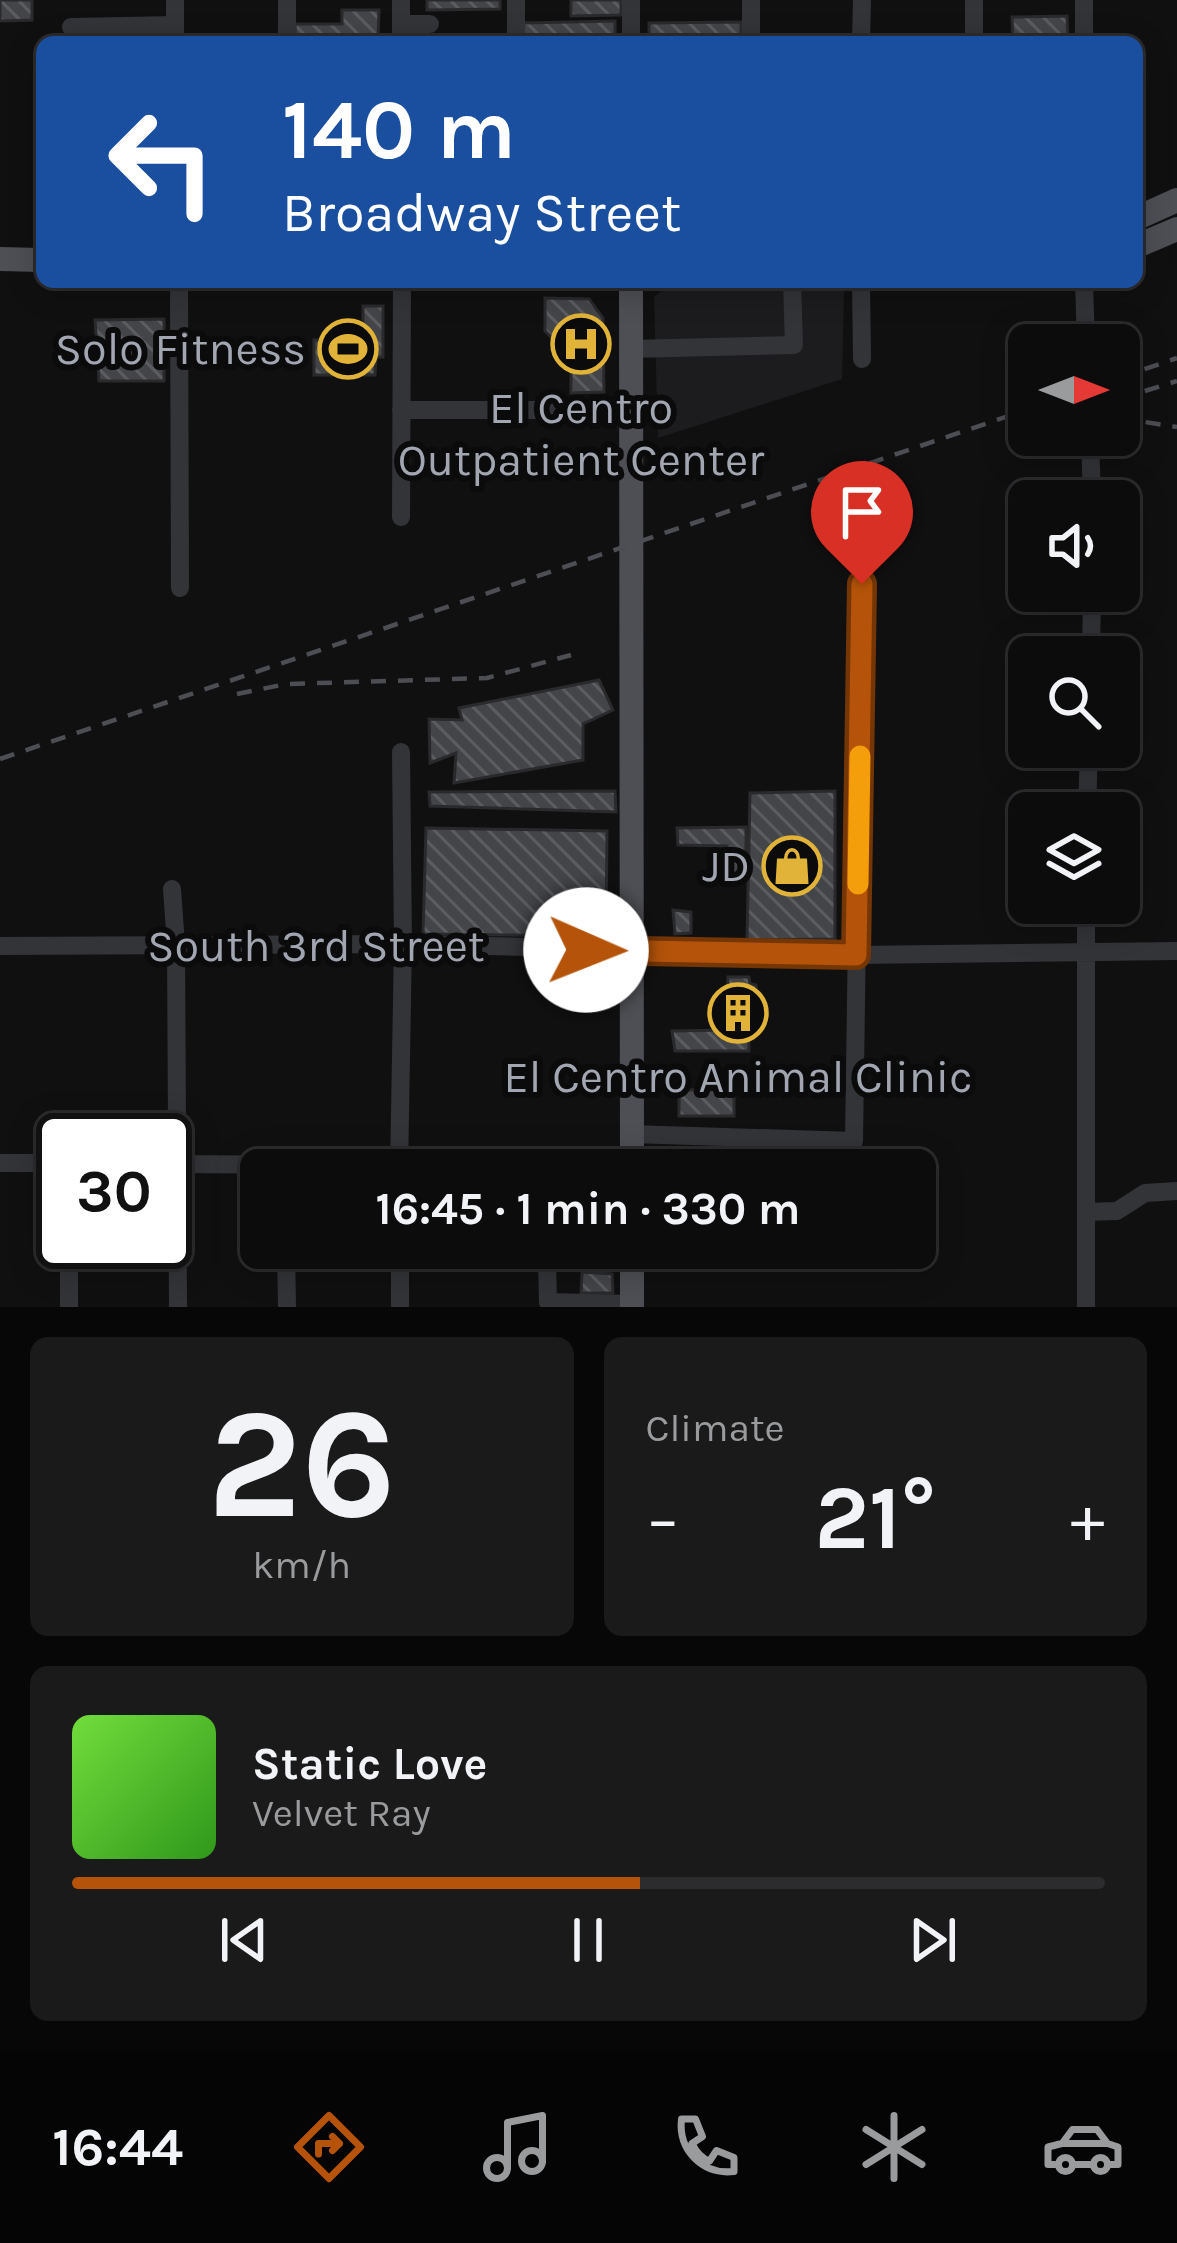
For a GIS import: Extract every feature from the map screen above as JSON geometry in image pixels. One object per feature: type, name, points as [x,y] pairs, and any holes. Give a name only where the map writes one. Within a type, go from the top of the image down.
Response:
[{"type":"main road","points":[[1143,215],[1177,200]]},
{"type":"main road","points":[[1143,243],[1177,229]]},
{"type":"main road","points":[[0,260],[36,260]]},
{"type":"main road","points":[[631,288],[632,1149]]},
{"type":"main road","points":[[632,1269],[632,1305]]},
{"type":"street","points":[[71,27],[175,33],[175,0]]},
{"type":"street","points":[[287,0],[287,36]]},
{"type":"street","points":[[401,0],[401,33],[430,24]]},
{"type":"street","points":[[512,29],[516,0]]},
{"type":"street","points":[[631,0],[631,36]]},
{"type":"street","points":[[751,0],[751,36]]},
{"type":"street","points":[[861,36],[862,0]]},
{"type":"street","points":[[974,0],[974,36]]},
{"type":"street","points":[[1084,0],[1084,36]]},
{"type":"street","points":[[179,288],[181,588]]},
{"type":"street","points":[[401,517],[402,288]]},
{"type":"street","points":[[631,350],[794,345],[792,288]]},
{"type":"street","points":[[861,288],[862,359]]},
{"type":"street","points":[[1084,288],[1086,324]]},
{"type":"street","points":[[401,405],[607,402],[631,387]]},
{"type":"street","points":[[401,405],[610,410],[631,425]]},
{"type":"street","points":[[632,1134],[854,1141],[862,584]]},
{"type":"street","points":[[399,1149],[401,752]]},
{"type":"street","points":[[172,889],[176,945],[172,1113]]},
{"type":"street","points":[[1086,924],[1086,1307]]},
{"type":"street","name":"South 3rd Street","points":[[0,946],[403,944],[856,955],[1177,951]]},
{"type":"street","points":[[0,1163],[36,1163]]},
{"type":"street","points":[[192,1164],[240,1165]]},
{"type":"street","points":[[1086,1212],[1117,1211],[1145,1192],[1177,1192]]},
{"type":"street","points":[[69,1269],[69,1307]]},
{"type":"street","points":[[176,1269],[178,1307]]},
{"type":"street","points":[[286,1269],[286,1307]]},
{"type":"street","points":[[400,1269],[400,1307]]},
{"type":"street","points":[[548,1269],[548,1302],[632,1305]]},
{"type":"shaded area","points":[[665,288],[844,290],[842,379],[658,438],[654,297]]},
{"type":"building","points":[[0,0],[32,0],[32,20],[0,21]]},
{"type":"building","points":[[427,0],[500,0],[500,9],[427,10]]},
{"type":"building","points":[[571,0],[621,0],[621,15],[571,16]]},
{"type":"building","points":[[342,10],[379,10],[378,36],[295,36],[295,24],[342,24]]},
{"type":"building","points":[[1067,16],[1068,36],[1013,36],[1012,17]]},
{"type":"building","points":[[615,21],[615,36],[524,36],[523,23]]},
{"type":"building","points":[[741,22],[741,36],[649,36],[649,23]]},
{"type":"building","name":"El Centro Outpatient Center","points":[[545,298],[589,299],[603,318],[604,392],[571,393],[571,356],[545,331]]},
{"type":"building","name":"Solo Fitness","points":[[363,306],[383,306],[383,357],[376,357],[375,375],[314,375],[314,340],[353,340],[363,330]]},
{"type":"building","points":[[164,319],[164,381],[99,381],[95,320]]},
{"type":"building","points":[[599,680],[613,710],[583,724],[583,760],[454,783],[456,753],[430,763],[429,719],[462,720],[459,708]]},
{"type":"building","points":[[615,791],[616,812],[430,806],[429,792]]},
{"type":"building","name":"JD","points":[[835,791],[835,939],[747,940],[750,793]]},
{"type":"building","points":[[746,827],[746,875],[729,874],[727,846],[678,845],[677,828]]},
{"type":"building","points":[[426,828],[607,831],[606,936],[423,934]]},
{"type":"building","points":[[673,910],[691,912],[691,933],[675,934]]},
{"type":"building","name":"El Centro Animal Clinic","points":[[728,977],[749,977],[750,984],[756,985],[757,996],[748,996],[749,1051],[675,1051],[672,1031],[726,1030]]},
{"type":"building","points":[[679,1090],[734,1090],[734,1116],[679,1116]]},
{"type":"building","points":[[582,1272],[612,1274],[613,1293],[581,1293]]},
{"type":"railway","points":[[1140,371],[1177,358]]},
{"type":"railway","points":[[1140,392],[1177,381]]},
{"type":"railway","points":[[0,759],[1008,416]]},
{"type":"railway","points":[[1140,421],[1177,427]]},
{"type":"railway","points":[[237,694],[286,684],[487,678],[571,655]]},
{"type":"slow traffic","points":[[858,884],[860,756]]},
{"type":"place","name":"El Centro Outpatient Center","points":[[581,344]]},
{"type":"place","name":"Solo Fitness","points":[[348,349]]},
{"type":"place","name":"JD","points":[[792,866]]},
{"type":"place","name":"El Centro Animal Clinic","points":[[738,1013]]},
{"type":"route","points":[[586,950],[856,955],[862,584]]}]
